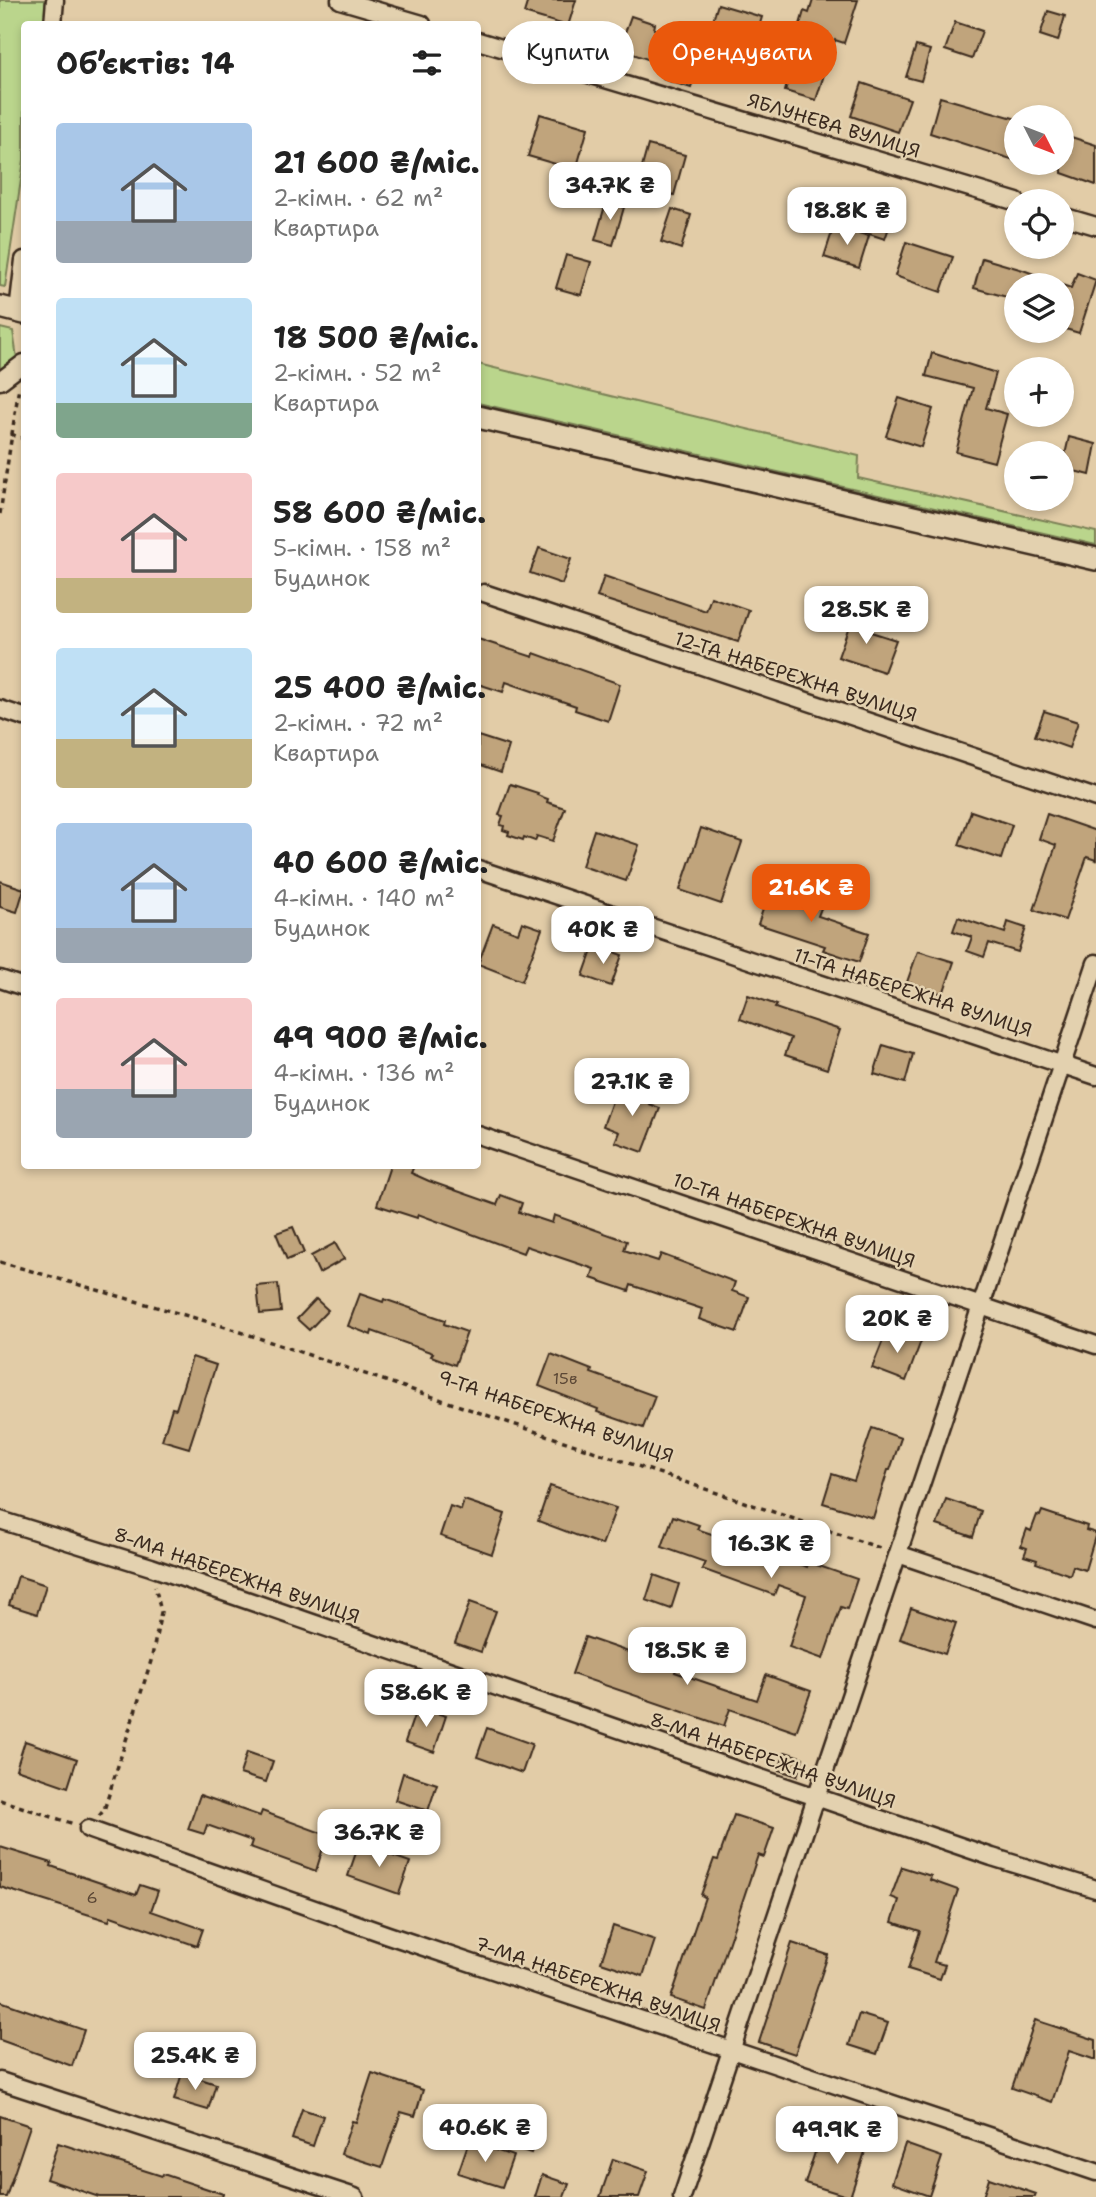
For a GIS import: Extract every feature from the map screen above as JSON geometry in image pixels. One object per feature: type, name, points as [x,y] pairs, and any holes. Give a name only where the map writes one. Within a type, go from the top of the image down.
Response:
[{"type":"street","points":[[52,21],[55,0]]},
{"type":"street","points":[[340,0],[412,21]]},
{"type":"street","name":"ЯБЛУНЕВА ВУЛИЦЯ","points":[[481,42],[1004,198]]},
{"type":"street","points":[[1074,220],[1096,226]]},
{"type":"street","points":[[14,311],[21,275]]},
{"type":"street","points":[[0,381],[21,365]]},
{"type":"street","points":[[481,418],[1096,559]]},
{"type":"street","name":"12-ТА НАБЕРЕЖНА ВУЛИЦЯ","points":[[484,593],[1096,798]]},
{"type":"street","points":[[0,709],[21,717]]},
{"type":"street","name":"11-ТА НАБЕРЕЖНА ВУЛИЦЯ","points":[[481,870],[1096,1076]]},
{"type":"street","points":[[681,2197],[1096,963]]},
{"type":"street","points":[[0,979],[21,986]]},
{"type":"street","name":"10-ТА НАБЕРЕЖНА ВУЛИЦЯ","points":[[481,1136],[1096,1345]]},
{"type":"street","name":"8-МА НАБЕРЕЖНА ВУЛИЦЯ","points":[[0,1520],[151,1567],[992,1857],[1096,1889]]},
{"type":"street","points":[[898,1554],[1096,1621]]},
{"type":"street","name":"7-МА НАБЕРЕЖНА ВУЛИЦЯ","points":[[88,1829],[388,1935],[1096,2172]]},
{"type":"street","points":[[0,2081],[355,2197]]},
{"type":"path","points":[[0,514],[21,379]]},
{"type":"path","points":[[11,434],[21,438]]},
{"type":"path","name":"9-ТА НАБЕРЕЖНА ВУЛИЦЯ","points":[[0,1262],[226,1327],[898,1554]]},
{"type":"path","points":[[0,1800],[88,1829],[104,1810],[151,1661],[161,1612],[151,1567]]},
{"type":"green space","points":[[0,0],[48,0],[45,21],[21,21],[21,180],[5,287],[0,286]]},
{"type":"green space","points":[[0,328],[13,331],[17,358],[0,370]]},
{"type":"green space","points":[[481,365],[859,456],[858,478],[1096,532],[1096,545],[481,404]]},
{"type":"building","points":[[528,0],[576,0],[570,21],[551,21],[524,13]]},
{"type":"building","points":[[813,0],[858,0],[844,43],[837,41],[837,21],[801,21],[804,11],[809,13]]},
{"type":"building","points":[[718,4],[762,17],[761,21],[713,21]]},
{"type":"building","points":[[1048,11],[1065,16],[1058,41],[1040,35]]},
{"type":"building","points":[[631,16],[648,22],[648,59],[634,54],[634,21],[629,21]]},
{"type":"building","points":[[955,22],[982,31],[972,59],[945,50]]},
{"type":"building","points":[[916,46],[930,50],[921,81],[906,77]]},
{"type":"building","points":[[862,83],[910,99],[898,132],[851,116]]},
{"type":"building","points":[[787,84],[821,84],[816,100],[785,91]]},
{"type":"building","points":[[940,97],[1004,115],[1004,157],[930,133]]},
{"type":"building","points":[[540,114],[588,128],[576,170],[528,156]]},
{"type":"building","points":[[1074,138],[1096,145],[1096,185],[1068,175],[1074,175]]},
{"type":"building","points":[[648,145],[685,155],[674,195],[637,185]]},
{"type":"building","points":[[607,199],[625,204],[613,245],[595,240]]},
{"type":"building","points":[[866,204],[894,213],[885,239],[857,230]]},
{"type":"building","points":[[672,209],[691,215],[681,249],[661,242]]},
{"type":"building","points":[[834,226],[869,236],[859,268],[824,257]]},
{"type":"building","points":[[906,242],[953,257],[941,292],[895,276]]},
{"type":"building","points":[[566,255],[591,262],[581,295],[556,288]]},
{"type":"building","points":[[982,258],[1031,273],[1004,273],[1004,296],[974,288]]},
{"type":"building","points":[[1077,273],[1096,280],[1079,333],[1074,332],[1074,280]]},
{"type":"building","points":[[932,353],[996,373],[986,408],[1004,413],[1004,425],[994,462],[956,452],[973,388],[926,376]]},
{"type":"building","points":[[899,398],[933,409],[921,447],[886,436]]},
{"type":"building","points":[[1069,437],[1096,444],[1090,475],[1074,471],[1074,441],[1068,441]]},
{"type":"building","points":[[539,548],[571,559],[562,584],[530,573]]},
{"type":"building","points":[[604,576],[706,611],[711,597],[749,610],[738,642],[597,597]]},
{"type":"building","points":[[853,615],[871,622],[868,631],[896,640],[884,672],[838,657]]},
{"type":"building","points":[[481,640],[533,657],[534,653],[620,684],[608,721],[575,710],[576,706],[506,682],[503,692],[481,685]]},
{"type":"building","points":[[1044,711],[1078,722],[1069,748],[1035,736]]},
{"type":"building","points":[[481,737],[509,746],[501,772],[481,765]]},
{"type":"building","points":[[510,784],[538,793],[537,795],[548,799],[547,802],[565,808],[553,841],[537,836],[535,841],[524,837],[523,840],[508,835],[509,832],[503,830],[504,826],[500,825],[503,816],[499,815]]},
{"type":"building","points":[[971,811],[1012,825],[1001,859],[959,845]]},
{"type":"building","points":[[1047,814],[1096,831],[1096,860],[1087,857],[1065,920],[1034,910],[1056,845],[1039,839]]},
{"type":"building","points":[[701,828],[742,842],[721,904],[680,890]]},
{"type":"building","points":[[594,830],[639,845],[626,881],[582,866]]},
{"type":"building","points":[[0,881],[21,888],[17,912],[0,907]]},
{"type":"building","points":[[771,886],[823,903],[818,916],[869,933],[859,962],[823,950],[825,946],[758,924]]},
{"type":"building","points":[[958,917],[1005,933],[1008,922],[1026,928],[1018,952],[989,943],[984,957],[967,951],[972,937],[953,931]]},
{"type":"building","points":[[522,922],[542,929],[522,981],[481,965],[481,956],[493,924],[518,933]]},
{"type":"building","points":[[594,945],[622,955],[611,986],[583,976]]},
{"type":"building","points":[[918,951],[954,962],[943,994],[907,982]]},
{"type":"building","points":[[748,995],[777,1005],[775,1008],[840,1030],[827,1069],[785,1055],[791,1038],[740,1019]]},
{"type":"building","points":[[883,1045],[913,1054],[905,1083],[874,1074]]},
{"type":"building","points":[[618,1085],[652,1097],[649,1104],[660,1108],[643,1152],[615,1142],[619,1132],[603,1126]]},
{"type":"building","points":[[389,1169],[413,1169],[411,1173],[429,1181],[497,1205],[501,1195],[522,1203],[519,1212],[552,1223],[554,1215],[627,1241],[624,1250],[658,1261],[661,1254],[735,1282],[732,1291],[749,1297],[737,1332],[699,1319],[702,1309],[631,1285],[629,1291],[591,1278],[594,1269],[526,1246],[523,1253],[418,1214],[417,1218],[377,1205]]},
{"type":"building","points":[[293,1227],[304,1253],[287,1260],[276,1233]]},
{"type":"building","points":[[335,1243],[344,1259],[319,1273],[311,1256]]},
{"type":"building","points":[[278,1284],[281,1312],[260,1314],[257,1286]]},
{"type":"building","points":[[360,1294],[383,1302],[384,1299],[445,1320],[444,1324],[467,1332],[455,1365],[431,1356],[433,1353],[372,1331],[371,1335],[348,1326]]},
{"type":"building","points":[[316,1299],[328,1310],[309,1330],[297,1319]]},
{"type":"building","points":[[888,1328],[921,1341],[906,1381],[872,1368]]},
{"type":"building","points":[[551,1354],[592,1370],[591,1373],[655,1396],[643,1428],[597,1412],[598,1409],[539,1386]]},
{"type":"building","points":[[192,1357],[216,1365],[189,1448],[162,1440],[172,1408],[176,1409]]},
{"type":"building","points":[[872,1428],[901,1438],[873,1518],[823,1503],[832,1474],[854,1481]]},
{"type":"building","points":[[550,1486],[616,1508],[602,1545],[538,1521]]},
{"type":"building","points":[[946,1499],[981,1511],[973,1537],[937,1525]]},
{"type":"building","points":[[464,1500],[505,1514],[492,1554],[440,1536],[450,1506],[461,1510]]},
{"type":"building","points":[[1042,1511],[1087,1526],[1086,1530],[1096,1533],[1085,1570],[1073,1566],[1070,1575],[1024,1556],[1027,1548],[1021,1546],[1027,1529],[1031,1531],[1037,1515],[1040,1516]]},
{"type":"building","points":[[673,1516],[699,1525],[697,1529],[807,1567],[808,1562],[857,1579],[847,1609],[841,1607],[823,1659],[789,1647],[806,1595],[778,1585],[774,1595],[702,1569],[705,1562],[662,1547]]},
{"type":"building","points":[[654,1575],[679,1584],[671,1609],[646,1600]]},
{"type":"building","points":[[18,1576],[46,1585],[37,1614],[9,1605]]},
{"type":"building","points":[[470,1602],[496,1611],[481,1652],[455,1643]]},
{"type":"building","points":[[911,1608],[956,1623],[945,1654],[900,1639]]},
{"type":"building","points":[[585,1637],[637,1655],[640,1647],[679,1660],[675,1672],[757,1700],[766,1675],[811,1691],[796,1732],[730,1709],[724,1726],[572,1674]]},
{"type":"building","points":[[417,1707],[446,1716],[434,1752],[405,1742]]},
{"type":"building","points":[[487,1728],[532,1744],[522,1773],[477,1757]]},
{"type":"building","points":[[25,1741],[77,1759],[68,1787],[16,1769]]},
{"type":"building","points":[[247,1752],[273,1761],[266,1782],[240,1774]]},
{"type":"building","points":[[785,1752],[803,1758],[797,1776],[779,1770]]},
{"type":"building","points":[[403,1773],[437,1784],[428,1811],[395,1800]]},
{"type":"building","points":[[200,1795],[260,1816],[262,1811],[327,1835],[316,1871],[250,1847],[252,1841],[207,1825],[204,1834],[188,1829]]},
{"type":"building","points":[[734,1815],[774,1828],[764,1857],[758,1855],[706,2010],[671,1998],[705,1897],[701,1895],[714,1859],[718,1860]]},
{"type":"building","points":[[359,1844],[410,1862],[399,1894],[348,1876]]},
{"type":"building","points":[[0,1847],[52,1863],[51,1866],[136,1895],[140,1885],[158,1891],[151,1911],[203,1929],[197,1946],[111,1916],[109,1921],[0,1887]]},
{"type":"building","points":[[902,1867],[931,1876],[930,1880],[958,1890],[934,1962],[945,1965],[940,1979],[908,1969],[920,1931],[892,1922],[899,1900],[891,1897]]},
{"type":"building","points":[[613,1926],[655,1940],[643,1976],[601,1962]]},
{"type":"building","points":[[792,1943],[828,1955],[795,2054],[759,2042]]},
{"type":"building","points":[[0,2001],[84,2030],[72,2066],[0,2040]]},
{"type":"building","points":[[859,2014],[888,2023],[877,2054],[849,2045]]},
{"type":"building","points":[[1035,2020],[1096,2040],[1096,2060],[1069,2051],[1052,2102],[1012,2088]]},
{"type":"building","points":[[182,2073],[216,2084],[208,2110],[174,2100]]},
{"type":"building","points":[[372,2073],[423,2090],[415,2116],[401,2112],[382,2167],[341,2154],[352,2121],[356,2122]]},
{"type":"building","points":[[302,2109],[323,2116],[313,2146],[292,2139]]},
{"type":"building","points":[[0,2116],[30,2126],[6,2197],[0,2197]]},
{"type":"building","points":[[512,2126],[537,2135],[531,2153],[506,2145]]},
{"type":"building","points":[[836,2135],[867,2146],[850,2197],[805,2183],[818,2143],[832,2148]]},
{"type":"building","points":[[469,2141],[513,2156],[502,2187],[458,2173]]},
{"type":"building","points":[[58,2143],[223,2194],[222,2197],[99,2197],[46,2179]]},
{"type":"building","points":[[905,2144],[942,2157],[929,2196],[892,2183]]},
{"type":"building","points":[[613,2159],[648,2171],[639,2197],[600,2197]]},
{"type":"building","points":[[542,2175],[569,2184],[564,2197],[535,2197]]},
{"type":"building","points":[[989,2178],[1036,2194],[1035,2197],[983,2197]]}]
